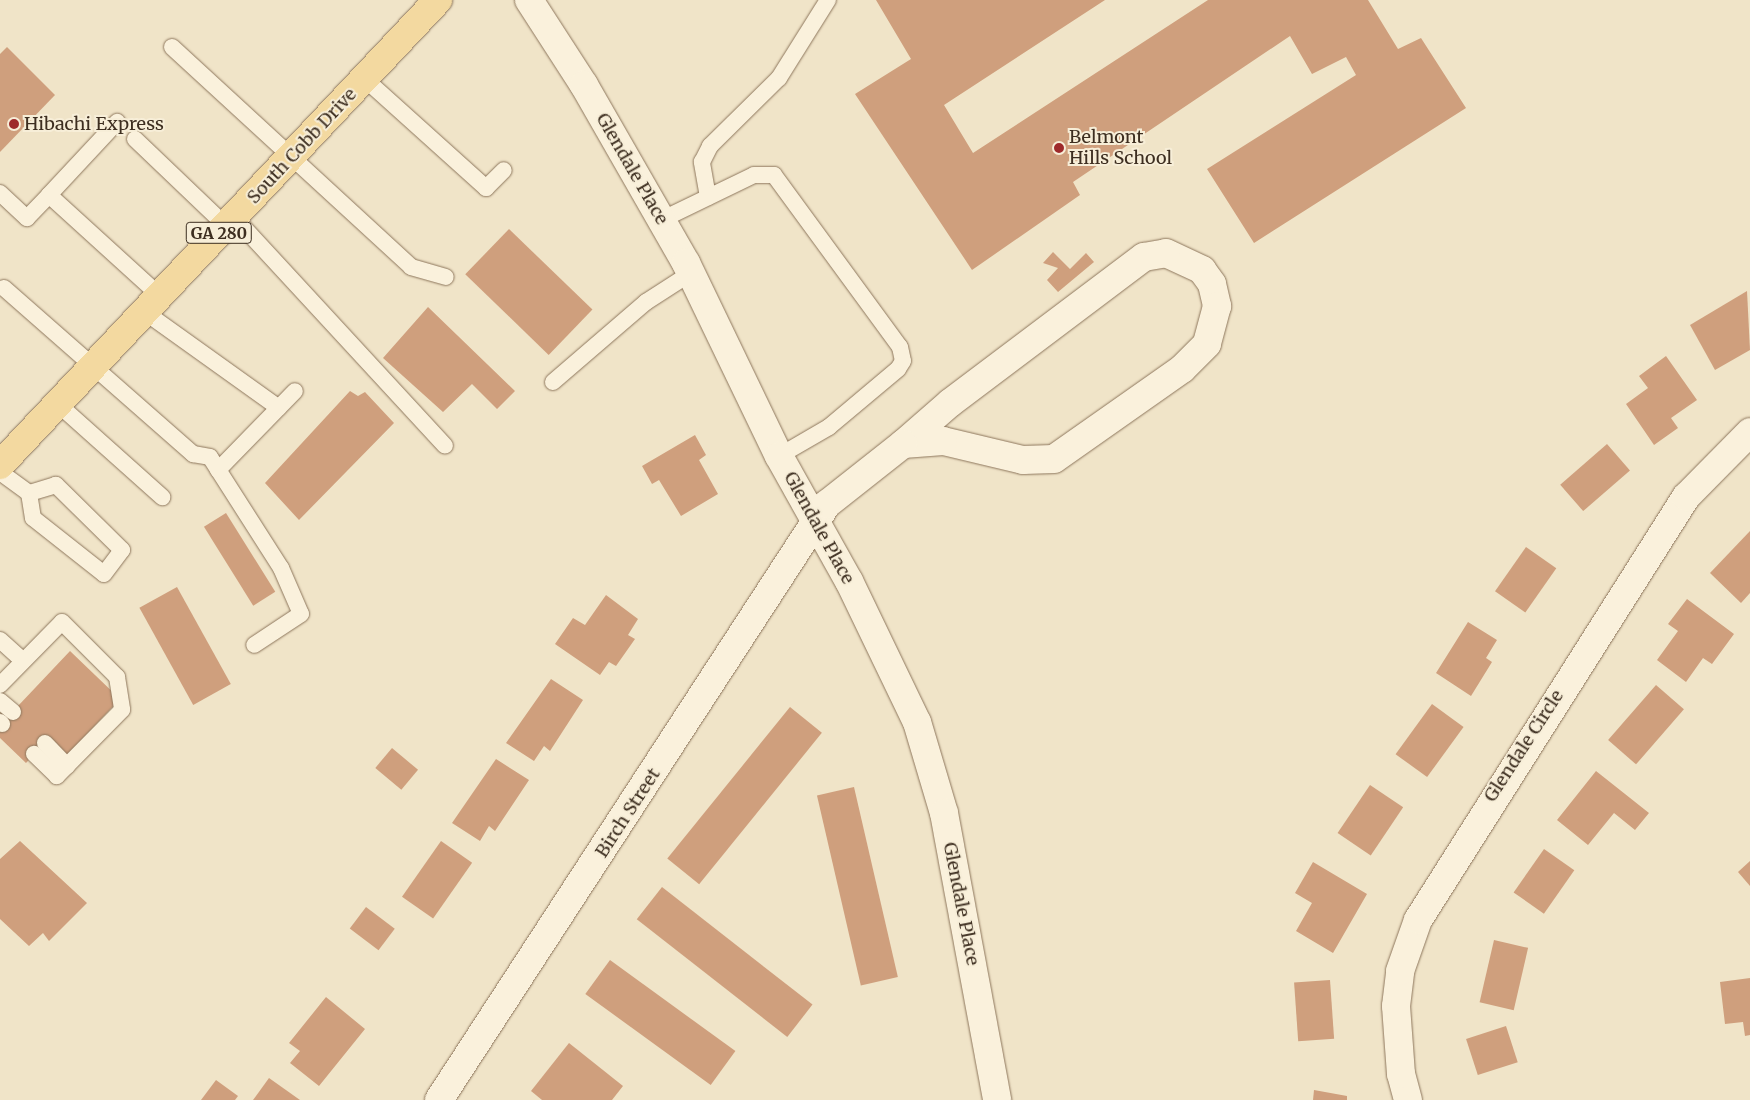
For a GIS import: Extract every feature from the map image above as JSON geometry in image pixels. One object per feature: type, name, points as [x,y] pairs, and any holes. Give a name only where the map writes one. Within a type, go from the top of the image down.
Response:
[{"type":"main road","name":"South Cobb Drive","points":[[0,465],[438,0]]},
{"type":"street","name":"Glendale Place","points":[[529,0],[578,92],[661,220],[691,273],[778,456],[849,581],[917,722],[944,813],[997,1100]]},
{"type":"street","name":"Birch Street","points":[[439,1100],[816,525],[827,504],[903,444],[950,403],[1144,258],[1166,252],[1202,270],[1212,284],[1217,306],[1207,344],[1182,369],[1054,459],[1023,460],[943,441],[903,444]]},
{"type":"street","name":"Glendale Circle","points":[[1408,1100],[1400,1074],[1396,1006],[1400,971],[1418,920],[1686,497],[1750,432]]},
{"type":"lane","points":[[708,198],[702,162],[710,146],[779,78],[828,0]]},
{"type":"lane","points":[[172,47],[411,267],[446,276]]},
{"type":"lane","points":[[365,79],[486,188],[504,170]]},
{"type":"lane","points":[[0,194],[27,218],[117,122]]},
{"type":"lane","points":[[135,139],[230,222],[445,446]]},
{"type":"lane","points":[[661,220],[754,175],[774,175],[783,181],[902,354],[898,369],[829,427],[778,456]]},
{"type":"lane","points":[[49,195],[151,303],[279,408]]},
{"type":"lane","points":[[553,382],[646,302],[691,273]]},
{"type":"lane","points":[[4,288],[193,454],[210,457],[281,568],[301,614],[254,645]]},
{"type":"lane","points":[[218,470],[295,390]]},
{"type":"lane","points":[[58,404],[162,497]]},
{"type":"lane","points":[[0,472],[29,493],[33,518],[104,574],[122,550],[56,485],[29,493]]},
{"type":"lane","points":[[0,685],[62,622],[117,677],[122,710],[68,766],[39,749]]},
{"type":"lane","points":[[0,640],[23,661]]},
{"type":"lane","points":[[0,701],[5,719]]},
{"type":"building","points":[[876,0],[1105,0],[944,105],[973,153],[1208,0],[1368,0],[1398,49],[1421,38],[1466,108],[1254,243],[1207,169],[1356,75],[1346,57],[1312,74],[1290,36],[1073,182],[1080,195],[972,270],[855,94],[911,59]]},
{"type":"building","name":"Hibachi Express","points":[[7,47],[55,95],[0,152],[0,54]]},
{"type":"building","points":[[509,229],[592,310],[549,355],[465,274]]},
{"type":"building","points":[[1053,252],[1070,269],[1086,253],[1094,262],[1058,292],[1047,280],[1058,268],[1043,263]]},
{"type":"building","points":[[1747,291],[1750,350],[1715,370],[1690,325]]},
{"type":"building","points":[[428,307],[515,391],[497,409],[472,384],[443,412],[383,358]]},
{"type":"building","points":[[1666,356],[1697,400],[1671,418],[1678,428],[1654,445],[1626,404],[1648,388],[1639,376]]},
{"type":"building","points":[[350,391],[358,396],[365,392],[394,423],[299,520],[265,483]]},
{"type":"building","points":[[695,435],[706,455],[699,460],[718,494],[681,516],[659,480],[652,484],[642,466]]},
{"type":"building","points":[[1607,444],[1630,470],[1583,511],[1560,485]]},
{"type":"building","points":[[226,513],[275,592],[253,606],[204,527]]},
{"type":"building","points":[[1750,531],[1750,593],[1741,603],[1710,573]]},
{"type":"building","points":[[1526,547],[1556,568],[1525,612],[1495,591]]},
{"type":"building","points":[[177,587],[231,684],[193,705],[139,608]]},
{"type":"building","points":[[606,595],[638,619],[628,635],[635,639],[616,666],[609,662],[600,675],[555,644],[573,618],[585,625]]},
{"type":"building","points":[[1687,599],[1734,634],[1712,664],[1703,658],[1686,682],[1657,660],[1678,631],[1668,624]]},
{"type":"building","points":[[1468,622],[1497,640],[1486,658],[1492,662],[1471,696],[1436,673]]},
{"type":"building","points":[[70,651],[120,699],[64,758],[48,739],[26,763],[0,738],[0,725]]},
{"type":"building","points":[[551,679],[583,700],[550,751],[544,746],[534,761],[506,743]]},
{"type":"building","points":[[1656,685],[1684,709],[1636,764],[1608,740]]},
{"type":"building","points":[[1432,704],[1464,727],[1427,777],[1396,754]]},
{"type":"building","points":[[790,707],[822,733],[699,884],[667,859]]},
{"type":"building","points":[[392,748],[418,770],[401,790],[375,768]]},
{"type":"building","points":[[496,759],[529,780],[495,831],[489,826],[480,841],[452,823]]},
{"type":"building","points":[[1596,771],[1649,813],[1635,830],[1614,813],[1588,845],[1557,820]]},
{"type":"building","points":[[1370,785],[1403,807],[1371,855],[1338,833]]},
{"type":"building","points":[[854,787],[898,977],[861,986],[817,796]]},
{"type":"building","points":[[20,841],[87,903],[49,941],[43,933],[29,946],[0,919],[0,859]]},
{"type":"building","points":[[441,841],[472,863],[433,918],[402,897]]},
{"type":"building","points":[[1544,849],[1574,870],[1544,914],[1514,892]]},
{"type":"building","points":[[1750,861],[1750,886],[1738,872]]},
{"type":"building","points":[[1313,862],[1367,894],[1333,953],[1296,931],[1312,903],[1295,893]]},
{"type":"building","points":[[662,887],[813,1005],[787,1037],[637,919]]},
{"type":"building","points":[[366,907],[395,929],[379,950],[350,929]]},
{"type":"building","points":[[1494,940],[1528,948],[1514,1010],[1480,1002]]},
{"type":"building","points":[[610,960],[735,1051],[711,1085],[585,994]]},
{"type":"building","points":[[1750,978],[1750,1035],[1745,1036],[1743,1022],[1725,1024],[1720,982]]},
{"type":"building","points":[[1330,980],[1334,1039],[1298,1041],[1294,983]]},
{"type":"building","points":[[326,997],[365,1029],[319,1086],[290,1063],[300,1051],[289,1043]]},
{"type":"building","points":[[1506,1026],[1518,1062],[1478,1075],[1466,1039]]},
{"type":"building","points":[[569,1043],[623,1086],[612,1100],[542,1100],[531,1091]]},
{"type":"building","points":[[269,1078],[300,1100],[253,1100]]},
{"type":"building","points":[[216,1080],[238,1096],[235,1100],[201,1100]]},
{"type":"building","points":[[1314,1090],[1347,1096],[1347,1100],[1313,1100]]},
{"type":"place","name":"Hibachi Express","points":[[14,124]]},
{"type":"place","name":"Belmont Hills School","points":[[1059,148]]}]
